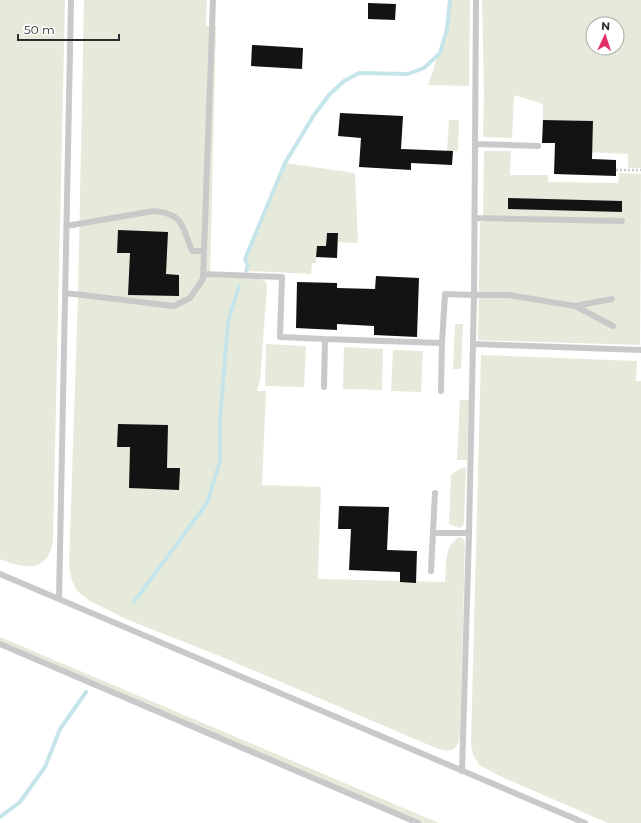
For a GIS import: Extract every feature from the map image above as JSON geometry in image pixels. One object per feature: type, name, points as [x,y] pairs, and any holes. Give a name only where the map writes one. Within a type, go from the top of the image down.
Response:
[{"type":"lane","points":[[58,599],[71,0]]},
{"type":"lane","points":[[65,293],[174,306],[190,298],[203,279],[213,0]]},
{"type":"lane","points":[[462,771],[474,295],[476,0]]},
{"type":"lane","points":[[475,144],[538,146]]},
{"type":"lane","points":[[66,226],[154,211],[168,213],[180,220],[192,251],[204,251]]},
{"type":"lane","points":[[475,218],[622,221]]},
{"type":"lane","points":[[203,274],[282,276],[280,337],[442,343]]},
{"type":"lane","points":[[440,391],[444,294],[508,295],[575,306],[613,326]]},
{"type":"lane","points":[[575,306],[612,299]]},
{"type":"lane","points":[[324,387],[325,339]]},
{"type":"lane","points":[[473,344],[641,350]]},
{"type":"lane","points":[[431,572],[434,494]]},
{"type":"lane","points":[[433,533],[469,534]]},
{"type":"lane","points":[[0,574],[585,823]]},
{"type":"lane","points":[[0,644],[418,823]]},
{"type":"path","points":[[616,170],[641,170]]},
{"type":"green space","points":[[0,0],[65,0],[53,540],[51,551],[46,558],[41,563],[34,566],[18,565],[0,559]]},
{"type":"green space","points":[[84,0],[207,0],[206,26],[216,26],[210,277],[261,279],[266,282],[267,287],[260,381],[257,391],[266,391],[262,485],[321,487],[318,579],[445,582],[446,563],[450,546],[459,537],[463,539],[465,543],[460,734],[458,744],[454,749],[446,751],[436,748],[215,654],[128,620],[90,601],[77,591],[72,581],[69,566],[78,296]]},
{"type":"green space","points":[[450,0],[470,0],[469,86],[428,85],[447,29]]},
{"type":"green space","points":[[482,0],[641,0],[641,168],[628,168],[628,154],[585,152],[592,145],[593,121],[543,120],[543,104],[514,95],[512,138],[483,137],[484,94]]},
{"type":"green space","points":[[449,120],[459,120],[458,151],[447,151]]},
{"type":"green space","points":[[484,151],[511,151],[510,175],[548,175],[548,182],[618,183],[619,173],[641,174],[640,345],[478,340],[480,222],[483,222]]},
{"type":"green space","points":[[285,163],[355,173],[358,243],[338,242],[338,233],[327,233],[326,246],[317,246],[316,263],[312,263],[311,274],[246,271],[248,266],[245,259]]},
{"type":"green space","points":[[455,324],[463,324],[461,369],[453,369]]},
{"type":"green space","points":[[266,344],[306,346],[304,387],[265,386]]},
{"type":"green space","points":[[344,347],[383,349],[382,390],[343,389]]},
{"type":"green space","points":[[393,350],[423,351],[421,392],[391,391]]},
{"type":"green space","points":[[481,355],[637,361],[636,381],[641,381],[641,823],[608,823],[504,778],[479,765],[473,755],[471,743]]},
{"type":"green space","points":[[460,400],[469,400],[467,460],[457,460]]},
{"type":"green space","points":[[466,467],[464,524],[460,528],[449,524],[451,475],[461,468]]},
{"type":"green space","points":[[0,637],[439,823],[418,823],[0,644]]},
{"type":"building","points":[[368,3],[396,4],[395,20],[368,19]]},
{"type":"building","points":[[252,45],[303,48],[302,69],[251,66]]},
{"type":"building","points":[[340,113],[403,116],[401,149],[453,151],[452,165],[411,163],[411,170],[359,167],[361,138],[338,136]]},
{"type":"building","points":[[543,120],[593,121],[592,159],[616,160],[616,176],[554,174],[555,143],[542,143]]},
{"type":"building","points":[[508,198],[622,201],[622,212],[508,209]]},
{"type":"building","points":[[118,230],[168,232],[166,274],[179,275],[179,296],[128,295],[130,253],[117,253]]},
{"type":"building","points":[[327,233],[338,233],[337,258],[316,257],[317,246],[326,246]]},
{"type":"building","points":[[376,276],[419,278],[417,337],[374,335],[374,326],[337,324],[337,330],[296,328],[297,282],[337,283],[337,288],[375,289]]},
{"type":"building","points":[[118,424],[168,425],[167,468],[180,468],[179,490],[129,488],[130,447],[117,447]]},
{"type":"building","points":[[339,506],[389,507],[387,550],[417,551],[416,583],[400,582],[400,572],[349,570],[351,529],[338,529]]},
{"type":"waterway","points":[[246,271],[248,266],[245,259],[285,163],[314,115],[329,95],[344,81],[359,73],[408,74],[424,68],[440,53],[447,29],[450,0]]},
{"type":"waterway","points":[[134,602],[207,503],[220,461],[220,420],[228,322],[239,286]]},
{"type":"waterway","points":[[0,817],[20,802],[45,767],[60,729],[86,692]]}]
